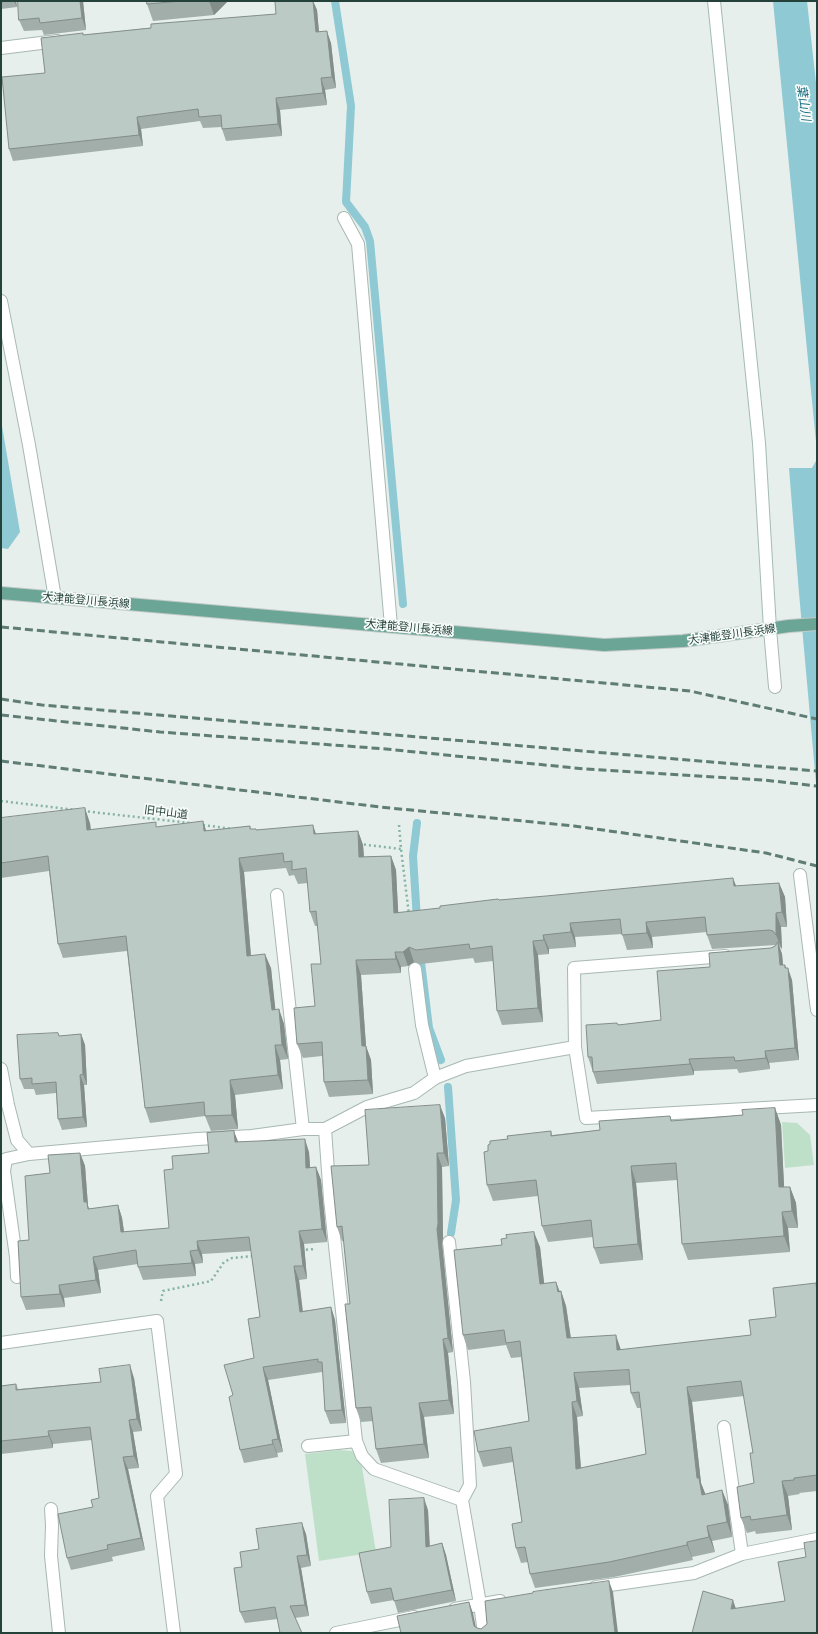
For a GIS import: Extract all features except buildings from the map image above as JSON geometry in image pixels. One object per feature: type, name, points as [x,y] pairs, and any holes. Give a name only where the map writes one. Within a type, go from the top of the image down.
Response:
[{"type":"main road","name":"大津能登川長浜線","points":[[1,593],[604,645],[683,642],[788,626],[817,624]]},
{"type":"street","points":[[714,1],[759,443],[775,687]]},
{"type":"street","points":[[1,48],[72,39]]},
{"type":"street","points":[[344,218],[358,244],[391,626]]},
{"type":"street","points":[[1,301],[29,445],[55,598]]},
{"type":"street","points":[[800,875],[817,1010]]},
{"type":"street","points":[[277,895],[303,1129]]},
{"type":"street","points":[[736,955],[574,968],[575,1047],[586,1118],[817,1105]]},
{"type":"street","points":[[415,969],[422,1025],[435,1078]]},
{"type":"street","points":[[17,1277],[16,1257],[4,1171],[6,1159],[29,1154],[197,1139],[252,1136],[303,1129],[325,1129],[367,1107],[414,1093],[435,1078],[466,1066],[575,1047]]},
{"type":"street","points":[[1,1069],[17,1140],[29,1154]]},
{"type":"street","points":[[325,1129],[356,1441],[362,1456],[374,1469],[462,1500]]},
{"type":"street","points":[[449,1242],[464,1382],[470,1485],[462,1500],[484,1633]]},
{"type":"street","points":[[1,1343],[157,1321],[176,1474],[157,1496],[174,1633]]},
{"type":"street","points":[[724,1427],[742,1554]]},
{"type":"street","points":[[308,1446],[356,1441]]},
{"type":"street","points":[[51,1509],[52,1556],[59,1633]]},
{"type":"street","points":[[587,1588],[694,1573],[742,1554],[817,1539]]},
{"type":"street","points":[[442,1612],[510,1599]]},
{"type":"street","points":[[336,1633],[427,1615]]},
{"type":"path","name":"旧中山道","points":[[1,801],[236,829]]},
{"type":"path","points":[[399,825],[409,916]]},
{"type":"path","points":[[354,843],[401,849]]},
{"type":"path","points":[[293,1251],[324,1248],[335,1240]]},
{"type":"path","points":[[157,1321],[163,1291],[211,1281],[224,1262],[232,1258],[255,1256]]},
{"type":"green space","points":[[782,1122],[797,1123],[810,1135],[814,1165],[785,1168]]},
{"type":"green space","points":[[339,1450],[352,1451],[362,1467],[376,1552],[319,1561],[305,1454]]},
{"type":"water","name":"葉山川","points":[[773,1],[807,1],[817,92],[817,452]]},
{"type":"water","points":[[1,420],[20,532],[8,549],[1,548]]},
{"type":"water","points":[[817,459],[817,794],[789,468],[812,468]]},
{"type":"waterway","points":[[335,1],[351,106],[346,202],[365,227],[370,241],[403,604]]},
{"type":"waterway","points":[[417,823],[413,856],[417,920]]},
{"type":"waterway","points":[[420,954],[429,1028],[441,1060]]},
{"type":"waterway","points":[[448,1087],[456,1200],[451,1233]]},
{"type":"railway","points":[[1,627],[690,691],[817,719]]},
{"type":"railway","points":[[1,699],[42,705],[817,771]]},
{"type":"railway","points":[[1,715],[160,732],[386,749],[585,769],[764,780],[817,786]]},
{"type":"railway","points":[[1,761],[380,807],[574,826],[766,853],[817,866]]}]
